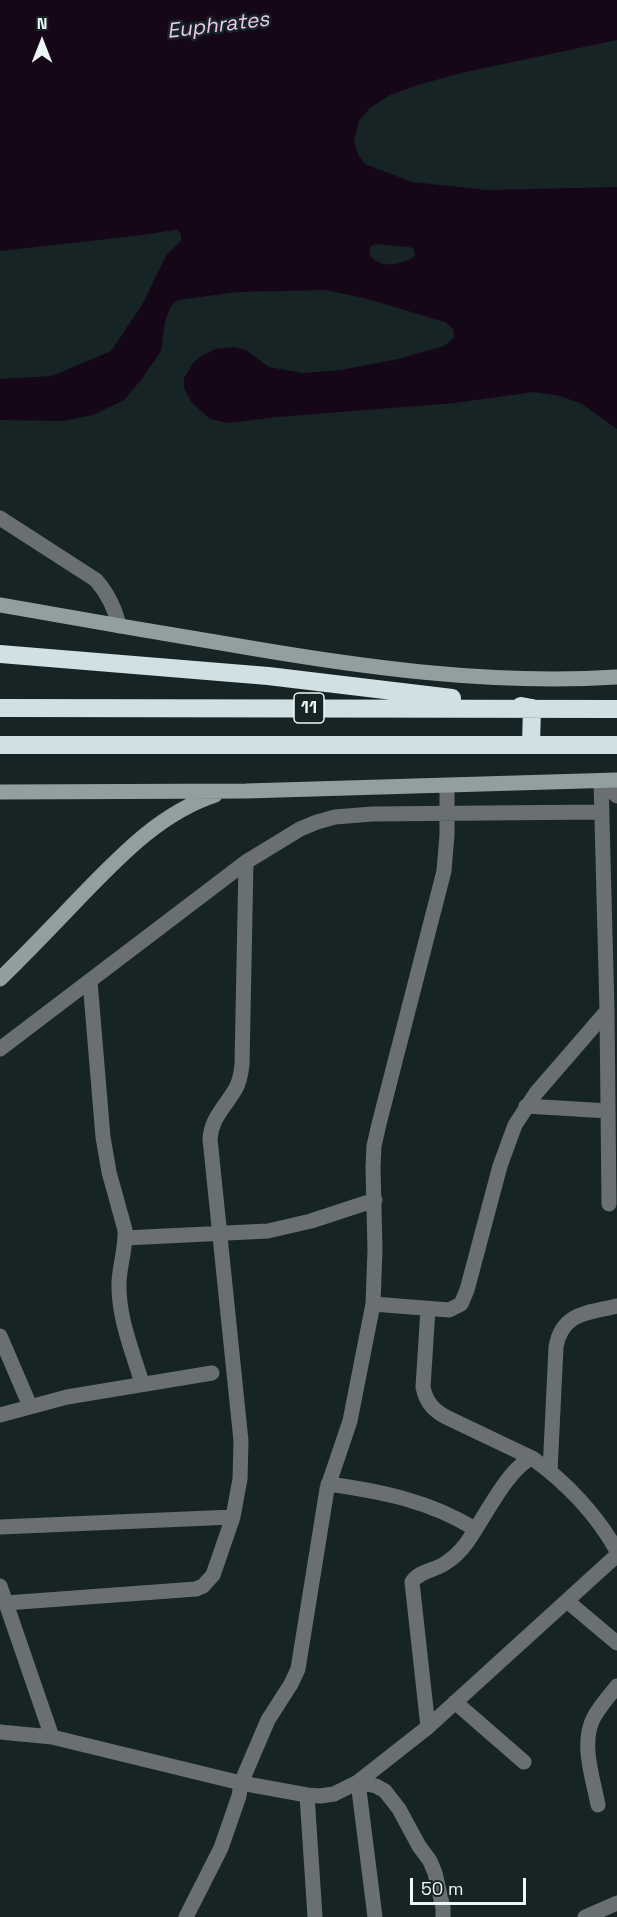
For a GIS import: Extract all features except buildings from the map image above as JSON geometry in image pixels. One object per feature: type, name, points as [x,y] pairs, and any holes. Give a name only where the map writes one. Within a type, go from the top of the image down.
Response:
[{"type":"highway","points":[[0,654],[268,676],[532,708],[531,744]]},
{"type":"highway","name":"11","points":[[0,708],[617,709]]},
{"type":"highway","name":"11","points":[[0,745],[617,745]]},
{"type":"main road","points":[[0,605],[339,663],[415,672],[544,679],[617,677]]},
{"type":"main road","points":[[0,792],[246,791],[617,780]]},
{"type":"main road","points":[[0,979],[110,866],[150,831],[194,802],[217,794],[246,791]]},
{"type":"street","points":[[0,518],[96,580],[107,593],[115,609],[119,626]]},
{"type":"street","points":[[601,781],[617,796]]},
{"type":"street","points":[[601,781],[608,1011],[609,1204]]},
{"type":"street","points":[[186,1917],[221,1848],[239,1796],[241,1783],[268,1720],[298,1669],[328,1484],[350,1421],[373,1304],[375,1200],[373,1167],[376,1135],[444,872],[447,786]]},
{"type":"street","points":[[0,1049],[246,862],[317,822],[335,817],[372,814],[602,812]]},
{"type":"street","points":[[6,1603],[196,1589],[203,1586],[213,1575],[232,1517],[240,1479],[241,1441],[210,1133],[216,1116],[238,1083],[242,1065],[246,862]]},
{"type":"street","points":[[90,981],[103,1137],[109,1172],[124,1221],[125,1238],[120,1267],[120,1299],[126,1330],[142,1383]]},
{"type":"street","points":[[373,1304],[448,1310],[456,1308],[465,1297],[506,1145],[514,1125],[526,1106],[608,1011]]},
{"type":"street","points":[[526,1106],[608,1111]]},
{"type":"street","points":[[125,1238],[256,1232],[290,1227],[375,1200]]},
{"type":"street","points":[[550,1472],[556,1347],[560,1331],[577,1316],[617,1306]]},
{"type":"street","points":[[0,1732],[52,1737],[241,1783],[307,1795],[333,1794],[358,1782],[428,1726],[617,1553],[606,1532],[550,1472],[532,1458],[446,1417],[430,1405],[423,1387],[428,1309]]},
{"type":"street","points":[[0,1336],[30,1406]]},
{"type":"street","points":[[0,1415],[95,1391],[212,1373]]},
{"type":"street","points":[[428,1726],[412,1582],[417,1576],[443,1565],[454,1557],[464,1546],[513,1473],[524,1461],[532,1458]]},
{"type":"street","points":[[328,1484],[368,1489],[423,1504],[475,1529]]},
{"type":"street","points":[[0,1527],[232,1517]]},
{"type":"street","points":[[0,1586],[52,1737]]},
{"type":"street","points":[[567,1600],[617,1644]]},
{"type":"street","points":[[598,1805],[588,1753],[588,1735],[594,1718],[617,1686]]},
{"type":"street","points":[[455,1702],[524,1762]]},
{"type":"street","points":[[358,1782],[375,1917]]},
{"type":"street","points":[[358,1782],[376,1786],[385,1791],[399,1809],[435,1873],[443,1917]]},
{"type":"street","points":[[307,1795],[315,1917]]},
{"type":"street","points":[[585,1917],[617,1903]]},
{"type":"water","name":"Euphrates","points":[[0,0],[617,0],[617,40],[461,73],[390,95],[370,108],[359,121],[354,141],[358,154],[365,164],[412,182],[487,190],[617,187],[617,429],[582,404],[560,396],[534,392],[455,403],[228,423],[210,419],[192,403],[184,388],[184,378],[193,363],[215,349],[234,347],[246,350],[269,367],[303,373],[341,370],[398,359],[444,346],[454,338],[453,329],[445,322],[364,298],[325,290],[238,292],[178,300],[171,306],[165,321],[161,351],[124,400],[93,415],[63,421],[0,420],[0,379],[52,376],[111,351],[143,303],[167,254],[181,241],[181,235],[178,230],[174,230],[0,251]],"holes":[[[376,244],[413,248],[414,257],[396,264],[384,264],[369,254],[371,246]]]}]
